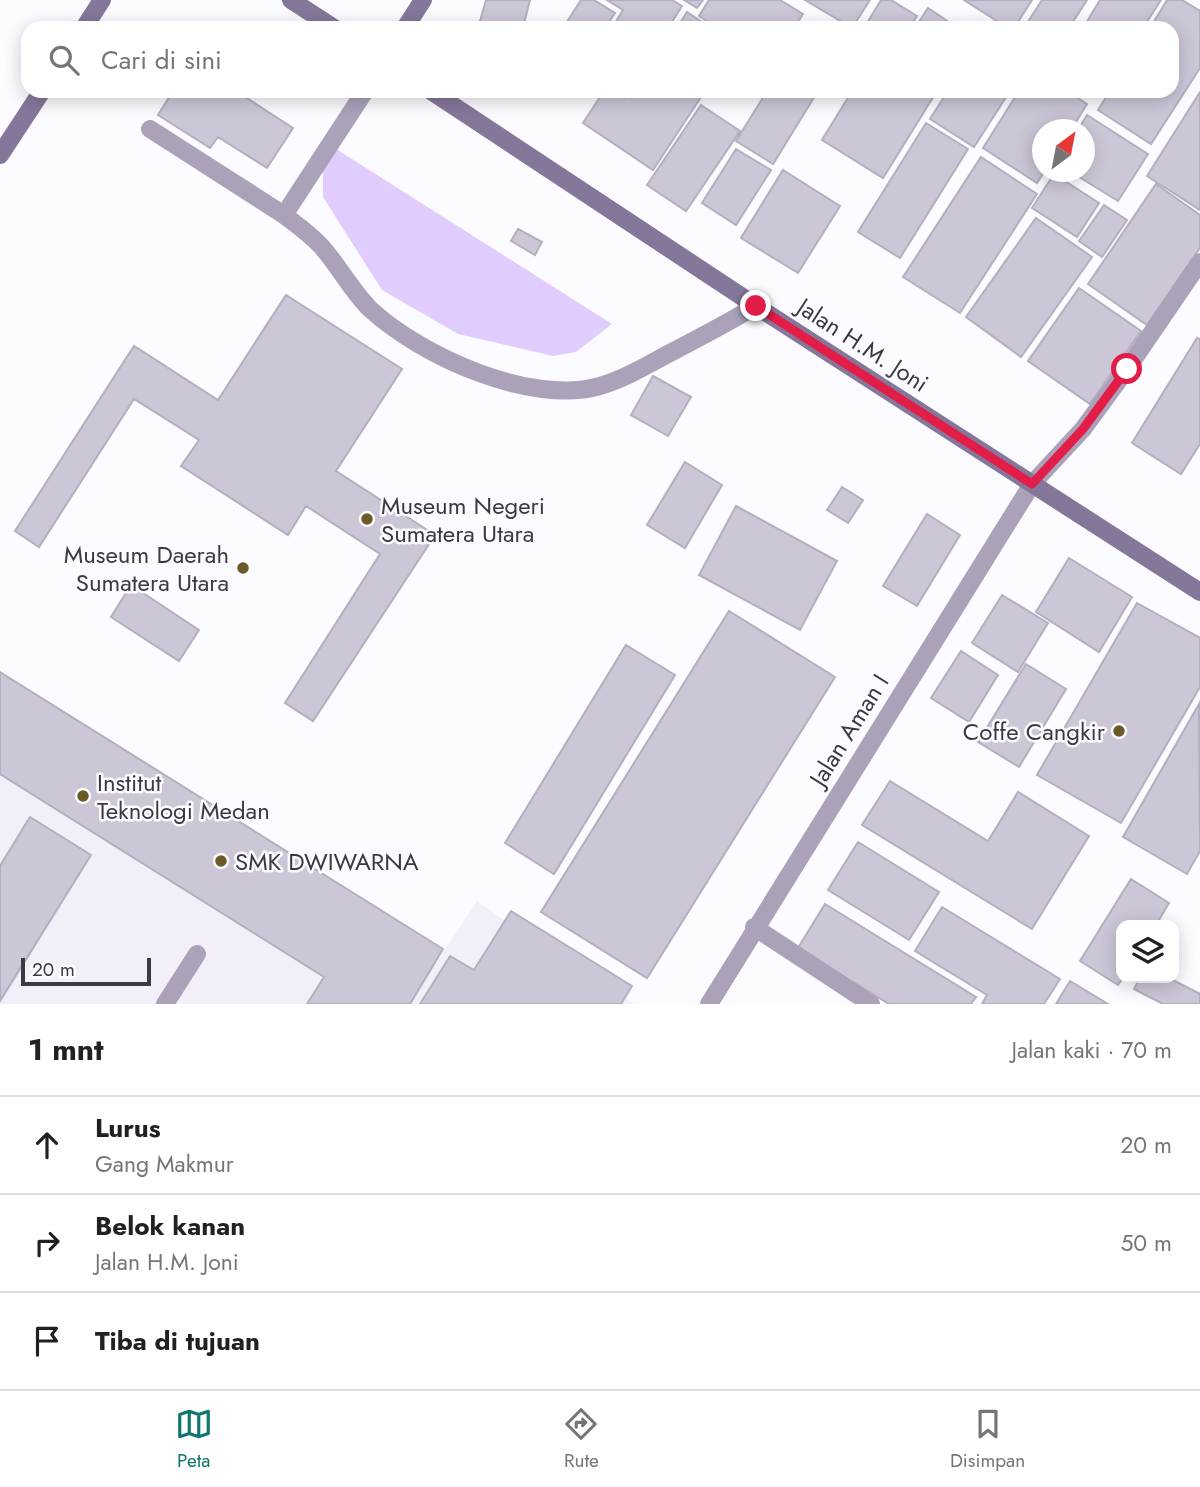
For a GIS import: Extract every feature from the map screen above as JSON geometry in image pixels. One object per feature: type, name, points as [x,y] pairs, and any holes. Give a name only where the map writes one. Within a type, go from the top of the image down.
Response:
[{"type":"street","points":[[88,21],[102,0]]},
{"type":"street","points":[[291,0],[323,21]]},
{"type":"street","points":[[410,21],[423,0]]},
{"type":"street","points":[[0,155],[37,98]]},
{"type":"street","points":[[284,215],[360,98]]},
{"type":"street","name":"Jalan H.M. Joni","points":[[442,98],[756,306],[1200,592]]},
{"type":"street","points":[[150,129],[308,233],[323,248],[370,309],[408,339],[474,371],[548,390],[598,387],[630,375],[756,306]]},
{"type":"street","name":"Jalan Aman I","points":[[709,1004],[754,927],[1032,484],[1083,429],[1200,262]]},
{"type":"street","points":[[754,927],[871,1004]]},
{"type":"street","points":[[164,1004],[197,954]]},
{"type":"shaded area","points":[[333,147],[612,324],[576,352],[553,356],[458,334],[382,290],[323,197],[323,171]]},
{"type":"shaded area","name":"Institut Teknologi Medan","points":[[0,690],[435,965],[477,901],[504,920],[511,911],[632,986],[624,998],[634,1004],[0,1004]]},
{"type":"building","points":[[486,0],[530,0],[525,21],[480,21]]},
{"type":"building","points":[[581,0],[594,0],[615,13],[610,21],[568,21]]},
{"type":"building","points":[[607,0],[672,0],[682,6],[672,21],[616,21],[623,10]]},
{"type":"building","points":[[684,0],[703,0],[697,8]]},
{"type":"building","points":[[709,0],[780,0],[803,14],[798,21],[707,21],[699,16]]},
{"type":"building","points":[[805,0],[870,0],[856,21],[840,21]]},
{"type":"building","points":[[881,0],[891,0],[917,16],[914,21],[868,21]]},
{"type":"building","points":[[964,0],[1032,0],[1018,21],[997,21]]},
{"type":"building","points":[[1042,0],[1087,0],[1074,21],[1028,21]]},
{"type":"building","points":[[1100,0],[1161,0],[1148,21],[1087,21]]},
{"type":"building","points":[[1167,0],[1182,0],[1200,11],[1200,68],[1151,144],[1098,110],[1106,98],[1179,98],[1179,21],[1154,21]]},
{"type":"building","points":[[928,8],[948,21],[920,21]]},
{"type":"building","points":[[687,12],[700,21],[681,21]]},
{"type":"building","points":[[1200,92],[1200,210],[1147,176]]},
{"type":"building","points":[[169,98],[247,98],[293,128],[267,168],[218,137],[210,148],[158,115]]},
{"type":"building","points":[[599,98],[700,98],[653,170],[583,123]]},
{"type":"building","points":[[763,98],[814,98],[773,164],[736,141]]},
{"type":"building","points":[[848,98],[933,98],[883,178],[822,140]]},
{"type":"building","points":[[944,98],[1006,98],[974,147],[930,119]]},
{"type":"building","points":[[1015,98],[1078,98],[1087,104],[1078,119],[1032,119],[1032,180],[983,148]]},
{"type":"building","points":[[701,105],[740,131],[686,211],[647,185]]},
{"type":"building","points":[[1095,120],[1148,154],[1118,201],[1087,182],[1095,182]]},
{"type":"building","points":[[926,123],[968,149],[900,258],[858,232]]},
{"type":"building","points":[[736,149],[771,170],[736,225],[702,203]]},
{"type":"building","points":[[981,157],[1037,194],[960,313],[903,277]]},
{"type":"building","points":[[783,170],[840,206],[798,273],[741,238]]},
{"type":"building","points":[[1049,182],[1066,182],[1099,203],[1077,237],[1032,208]]},
{"type":"building","points":[[1156,184],[1200,215],[1200,248],[1147,325],[1088,284]]},
{"type":"building","points":[[1104,205],[1127,220],[1102,257],[1079,241]]},
{"type":"building","points":[[1036,218],[1092,257],[1021,357],[966,317]]},
{"type":"building","points":[[518,229],[542,242],[535,255],[511,241]]},
{"type":"building","points":[[1079,288],[1141,331],[1090,404],[1028,361]]},
{"type":"building","name":"Museum Negeri Sumatera Utara","points":[[286,295],[402,369],[336,471],[435,535],[313,721],[285,703],[380,554],[306,506],[288,535],[181,466],[199,440],[134,399],[39,547],[15,531],[134,346],[218,400]]},
{"type":"building","points":[[1197,338],[1200,339],[1200,444],[1181,474],[1132,443]]},
{"type":"building","points":[[653,376],[691,397],[668,436],[631,415]]},
{"type":"building","points":[[685,462],[722,485],[685,548],[647,525]]},
{"type":"building","points":[[842,487],[863,500],[848,523],[827,510]]},
{"type":"building","points":[[736,506],[837,561],[800,630],[699,575]]},
{"type":"building","points":[[927,514],[960,535],[917,606],[883,586]]},
{"type":"building","points":[[1069,558],[1132,597],[1099,652],[1036,612]]},
{"type":"building","name":"Museum Daerah Sumatera Utara","points":[[131,585],[199,630],[179,661],[111,617]]},
{"type":"building","points":[[1002,595],[1048,623],[1018,672],[972,643]]},
{"type":"building","name":"Coffe Cangkir","points":[[1137,603],[1200,638],[1200,687],[1121,823],[1037,775]]},
{"type":"building","points":[[729,611],[835,677],[647,978],[541,912]]},
{"type":"building","points":[[626,645],[675,675],[554,874],[505,843]]},
{"type":"building","points":[[961,651],[998,675],[969,722],[931,698]]},
{"type":"building","points":[[1026,664],[1066,689],[1019,767],[978,742]]},
{"type":"building","name":"SMK DWIWARNA","points":[[0,672],[443,949],[410,1004],[307,1004],[324,977],[0,774]]},
{"type":"building","points":[[1199,704],[1200,851],[1187,874],[1123,837]]},
{"type":"building","points":[[890,781],[988,841],[1018,792],[1089,836],[1032,929],[862,825]]},
{"type":"building","name":"Institut Teknologi Medan","points":[[30,817],[91,855],[0,1001],[0,866]]},
{"type":"building","points":[[858,842],[939,892],[909,940],[828,890]]},
{"type":"building","points":[[1131,879],[1169,903],[1159,920],[1116,920],[1118,985],[1080,961]]},
{"type":"building","points":[[825,904],[976,997],[971,1004],[889,1004],[798,948]]},
{"type":"building","points":[[942,907],[1060,979],[1044,1004],[982,1004],[987,995],[915,951]]},
{"type":"building","points":[[511,911],[632,986],[621,1004],[420,1004],[450,956],[474,970]]},
{"type":"building","points":[[1070,981],[1108,1004],[1056,1004]]},
{"type":"building","points":[[1137,983],[1179,983],[1200,994],[1200,1004],[1163,1004],[1134,989]]},
{"type":"place","name":"Museum Negeri Sumatera Utara","points":[[367,519]]},
{"type":"place","name":"Museum Daerah Sumatera Utara","points":[[243,568]]},
{"type":"place","name":"Coffe Cangkir","points":[[1119,731]]},
{"type":"place","name":"Institut Teknologi Medan","points":[[83,796]]},
{"type":"place","name":"SMK DWIWARNA","points":[[221,861]]},
{"type":"route","points":[[756,306],[1032,484],[1083,429],[1127,369]]}]
